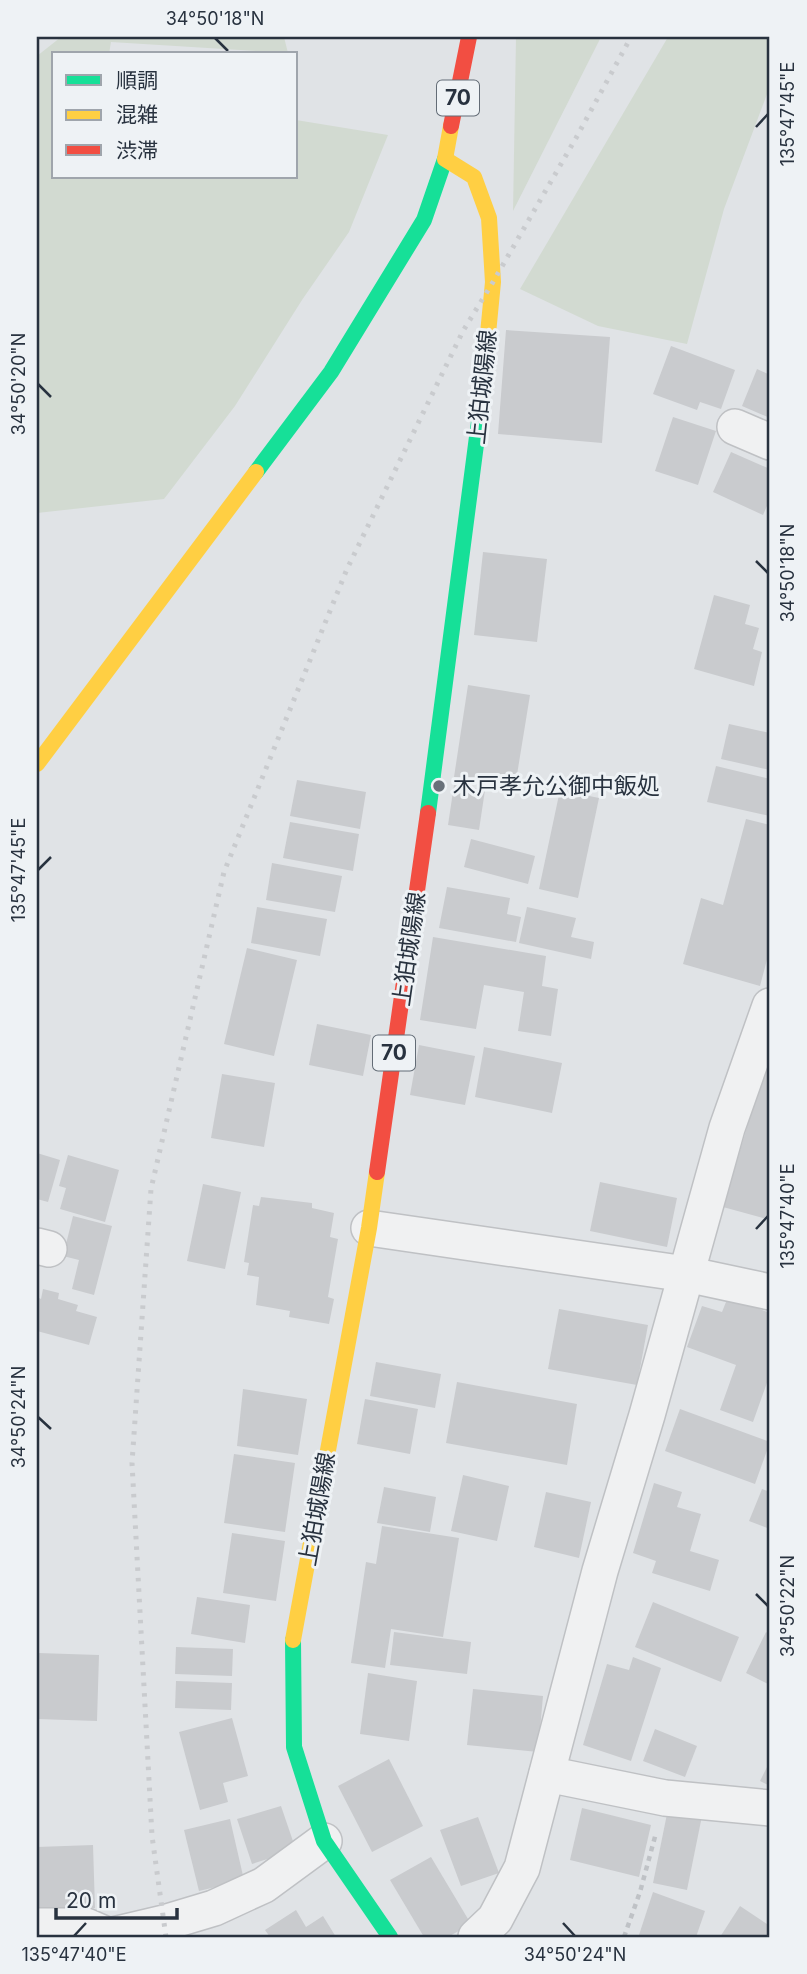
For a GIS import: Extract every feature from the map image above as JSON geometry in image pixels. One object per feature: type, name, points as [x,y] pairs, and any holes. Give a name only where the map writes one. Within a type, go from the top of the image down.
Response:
[{"type":"main road","name":"70","points":[[445,159],[469,37]]},
{"type":"main road","points":[[37,764],[331,372],[424,220],[445,159]]},
{"type":"main road","name":"上狛城陽線","points":[[390,1937],[324,1841],[294,1747],[292,1647],[369,1227],[478,439],[493,282],[489,218],[474,177],[445,159]]},
{"type":"street","points":[[735,427],[770,442]]},
{"type":"street","points":[[476,1937],[495,1919],[522,1868],[600,1571],[647,1415],[727,1128],[770,1006]]},
{"type":"street","points":[[369,1227],[686,1274],[770,1292]]},
{"type":"street","points":[[547,1774],[665,1798],[770,1808]]},
{"type":"street","points":[[37,1926],[86,1926],[109,1937],[201,1912],[264,1885],[324,1841]]},
{"type":"path","points":[[624,1937],[640,1892],[665,1798]]},
{"type":"shaded area","points":[[61,37],[284,37],[288,52],[111,42],[109,52],[52,52],[52,178],[298,178],[298,120],[388,135],[349,232],[235,406],[164,499],[37,513],[37,56]]},
{"type":"shaded area","points":[[516,37],[601,37],[513,211]]},
{"type":"shaded area","points":[[668,37],[770,37],[770,86],[724,209],[687,344],[598,326],[520,289]]},
{"type":"building","points":[[506,330],[610,337],[602,443],[498,434]]},
{"type":"building","points":[[671,346],[735,370],[721,409],[700,402],[697,410],[653,394]]},
{"type":"building","points":[[757,369],[770,375],[770,418],[742,406]]},
{"type":"building","points":[[673,417],[716,431],[698,485],[655,471]]},
{"type":"building","points":[[731,452],[770,469],[770,499],[763,515],[713,492]]},
{"type":"building","points":[[483,552],[547,559],[537,642],[474,635]]},
{"type":"building","points":[[714,595],[750,605],[745,624],[759,628],[753,649],[762,652],[754,686],[694,669]]},
{"type":"building","points":[[468,685],[530,695],[515,787],[454,777]]},
{"type":"building","points":[[729,724],[770,733],[770,770],[721,759]]},
{"type":"building","points":[[716,766],[770,779],[770,816],[707,802]]},
{"type":"building","points":[[297,780],[366,792],[360,829],[290,816]]},
{"type":"building","points":[[454,785],[485,790],[479,830],[448,825]]},
{"type":"building","points":[[560,790],[599,798],[578,898],[539,889]]},
{"type":"building","points":[[746,819],[770,825],[770,948],[760,986],[683,964],[701,898],[723,905]]},
{"type":"building","points":[[290,822],[359,834],[353,871],[283,858]]},
{"type":"building","points":[[471,839],[535,856],[528,884],[464,867]]},
{"type":"building","points":[[272,863],[342,876],[335,912],[266,900]]},
{"type":"building","points":[[447,887],[510,898],[507,914],[521,917],[516,942],[439,928]]},
{"type":"building","points":[[257,907],[327,919],[320,956],[251,943]]},
{"type":"building","points":[[527,907],[576,918],[571,937],[594,942],[591,959],[519,943]]},
{"type":"building","points":[[433,937],[546,956],[542,986],[558,989],[551,1036],[518,1031],[524,992],[484,985],[476,1029],[420,1020]]},
{"type":"building","points":[[247,948],[297,960],[274,1056],[224,1044]]},
{"type":"building","points":[[317,1024],[371,1035],[363,1076],[309,1065]]},
{"type":"building","points":[[419,1045],[475,1056],[465,1105],[410,1095]]},
{"type":"building","points":[[484,1047],[562,1063],[552,1113],[475,1097]]},
{"type":"building","points":[[766,1064],[770,1065],[770,1220],[723,1207]]},
{"type":"building","points":[[222,1074],[275,1083],[264,1147],[211,1138]]},
{"type":"building","points":[[37,1153],[60,1160],[48,1202],[37,1199]]},
{"type":"building","points":[[68,1155],[119,1170],[105,1222],[60,1209],[66,1188],[59,1186]]},
{"type":"building","points":[[600,1182],[677,1198],[667,1247],[590,1231]]},
{"type":"building","points":[[203,1184],[241,1192],[225,1269],[187,1261]]},
{"type":"building","points":[[261,1197],[312,1203],[312,1208],[334,1213],[330,1237],[338,1239],[328,1297],[334,1299],[329,1324],[289,1317],[290,1311],[256,1305],[259,1277],[247,1275],[249,1263],[244,1262],[253,1205],[259,1206]]},
{"type":"building","points":[[73,1216],[112,1226],[94,1295],[72,1289],[79,1260],[63,1256]]},
{"type":"building","points":[[43,1289],[59,1293],[58,1299],[78,1305],[76,1311],[97,1317],[89,1345],[37,1331],[37,1297],[41,1299]]},
{"type":"building","points":[[728,1297],[770,1313],[770,1377],[753,1422],[720,1410],[736,1365],[687,1347],[702,1306],[722,1312]]},
{"type":"building","points":[[559,1309],[648,1325],[637,1385],[548,1369]]},
{"type":"building","points":[[376,1362],[441,1374],[435,1408],[370,1396]]},
{"type":"building","points":[[457,1382],[577,1404],[567,1465],[446,1443]]},
{"type":"building","points":[[243,1389],[307,1399],[298,1455],[237,1446]]},
{"type":"building","points":[[365,1399],[418,1409],[410,1454],[357,1444]]},
{"type":"building","points":[[680,1409],[770,1442],[755,1484],[665,1451]]},
{"type":"building","points":[[234,1454],[295,1463],[285,1532],[224,1523]]},
{"type":"building","points":[[463,1475],[509,1486],[497,1541],[451,1531]]},
{"type":"building","points":[[654,1483],[682,1492],[677,1507],[701,1514],[690,1551],[719,1560],[710,1591],[652,1573],[656,1561],[633,1553]]},
{"type":"building","points":[[384,1487],[436,1497],[430,1532],[377,1523]]},
{"type":"building","points":[[762,1489],[770,1492],[770,1529],[749,1521]]},
{"type":"building","points":[[546,1492],[591,1502],[579,1558],[534,1547]]},
{"type":"building","points":[[382,1526],[459,1538],[443,1637],[391,1629],[385,1668],[351,1663],[366,1562],[376,1564]]},
{"type":"building","points":[[232,1533],[285,1541],[276,1601],[223,1593]]},
{"type":"building","points":[[197,1597],[250,1605],[245,1643],[191,1634]]},
{"type":"building","points":[[653,1602],[739,1637],[721,1682],[635,1647]]},
{"type":"building","points":[[394,1632],[471,1642],[467,1674],[390,1665]]},
{"type":"building","points":[[766,1632],[770,1635],[770,1685],[746,1673]]},
{"type":"building","points":[[176,1647],[233,1649],[232,1676],[175,1674]]},
{"type":"building","points":[[38,1653],[99,1655],[97,1721],[37,1719]]},
{"type":"building","points":[[633,1657],[661,1668],[631,1761],[583,1745],[607,1664],[629,1670]]},
{"type":"building","points":[[368,1673],[417,1681],[409,1741],[360,1734]]},
{"type":"building","points":[[176,1681],[232,1683],[231,1710],[175,1708]]},
{"type":"building","points":[[473,1689],[543,1696],[538,1752],[467,1745]]},
{"type":"building","points":[[232,1718],[248,1776],[223,1783],[228,1802],[200,1810],[179,1732]]},
{"type":"building","points":[[655,1729],[697,1746],[685,1777],[643,1761]]},
{"type":"building","points":[[389,1759],[423,1826],[372,1852],[338,1786]]},
{"type":"building","points":[[770,1761],[770,1786],[760,1781]]},
{"type":"building","points":[[281,1806],[296,1850],[252,1864],[237,1819]]},
{"type":"building","points":[[582,1808],[651,1825],[639,1877],[570,1860]]},
{"type":"building","points":[[668,1809],[702,1816],[687,1890],[653,1883]]},
{"type":"building","points":[[478,1817],[499,1873],[461,1886],[440,1830]]},
{"type":"building","points":[[230,1819],[244,1880],[199,1891],[184,1830]]},
{"type":"building","points":[[93,1845],[95,1908],[37,1909],[37,1847]]},
{"type":"building","points":[[431,1857],[471,1924],[448,1937],[424,1937],[390,1880]]},
{"type":"building","points":[[653,1892],[705,1911],[696,1937],[639,1935]]},
{"type":"building","points":[[740,1906],[770,1926],[770,1937],[720,1937]]},
{"type":"building","points":[[296,1910],[306,1927],[323,1916],[336,1937],[270,1937],[265,1930]]},
{"type":"railway","points":[[166,1937],[152,1836],[132,1463],[151,1189],[224,872],[347,569],[463,331],[576,138],[631,37]]},
{"type":"traffic: fast","points":[[256,472],[331,372],[424,220],[445,159]]},
{"type":"traffic: fast","points":[[428,813],[481,406]]},
{"type":"traffic: fast","points":[[293,1640],[294,1747],[324,1841],[390,1937]]},
{"type":"traffic: slow","points":[[451,126],[445,159],[474,177],[489,218],[493,282],[481,406]]},
{"type":"traffic: slow","points":[[37,764],[256,472]]},
{"type":"traffic: slow","points":[[293,1640],[377,1172]]},
{"type":"traffic: jam","points":[[451,126],[469,37]]},
{"type":"traffic: jam","points":[[377,1172],[428,813]]},
{"type":"place","name":"木戸孝允公御中飯処","points":[[439,786]]}]
